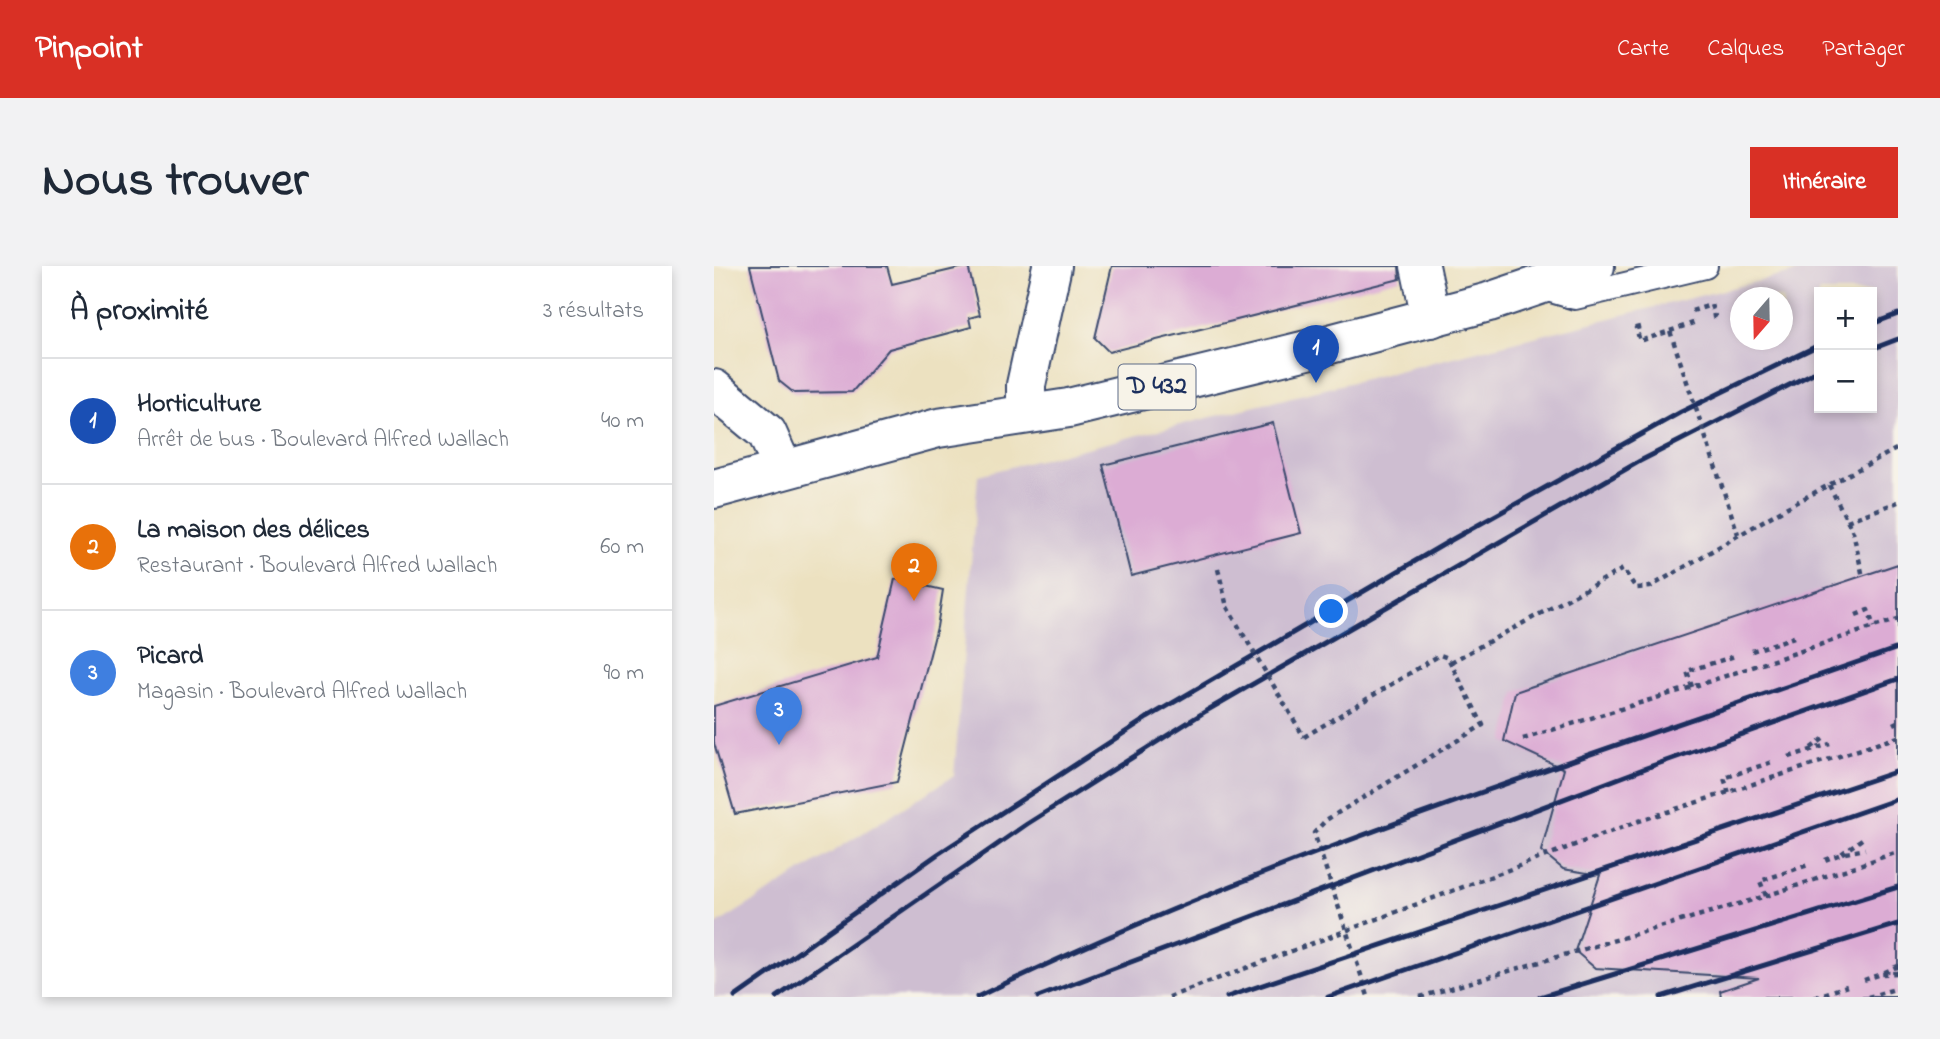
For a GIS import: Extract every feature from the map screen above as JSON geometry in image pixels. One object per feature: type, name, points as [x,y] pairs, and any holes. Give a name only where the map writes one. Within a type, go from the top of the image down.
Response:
[{"type":"main road","points":[[1026,414],[1026,385],[1052,266]]},
{"type":"main road","points":[[1420,266],[1431,318]]},
{"type":"main road","name":"D 432","points":[[714,489],[938,428],[1118,397],[1431,318],[1541,287],[1595,266]]},
{"type":"main road","points":[[714,389],[767,433],[783,469]]},
{"type":"lane","points":[[1541,287],[1575,297],[1705,266]]},
{"type":"path","points":[[1692,311],[1711,305],[1715,316],[1709,317]]},
{"type":"path","points":[[1640,327],[1636,328],[1640,341],[1696,322]]},
{"type":"path","points":[[1670,331],[1738,534]]},
{"type":"path","points":[[1451,662],[1623,569],[1636,588],[1650,587],[1898,448]]},
{"type":"path","points":[[1829,485],[1847,522],[1863,577]]},
{"type":"path","points":[[1847,522],[1898,502]]},
{"type":"path","points":[[1218,569],[1227,607],[1304,737],[1440,655],[1451,662],[1483,725],[1338,813],[1317,827],[1314,833],[1368,996]]},
{"type":"path","points":[[1856,615],[1868,610],[1874,627]]},
{"type":"path","points":[[1523,739],[1898,619]]},
{"type":"path","points":[[1752,650],[1794,637]]},
{"type":"path","points":[[1692,687],[1687,671],[1735,656]]},
{"type":"path","points":[[1807,751],[1827,736]]},
{"type":"path","points":[[1169,997],[1639,821],[1898,737]]},
{"type":"path","points":[[1788,757],[1830,744]]},
{"type":"path","points":[[1729,793],[1724,778],[1772,762]]},
{"type":"path","points":[[1841,854],[1862,839]]},
{"type":"path","points":[[1825,860],[1865,849]]},
{"type":"path","points":[[1420,997],[1766,896],[1898,852]]},
{"type":"path","points":[[1766,896],[1760,881],[1808,865]]},
{"type":"path","points":[[1864,980],[1898,966]]},
{"type":"path","points":[[1881,974],[1898,973]]},
{"type":"path","points":[[1815,997],[1847,986]]},
{"type":"path","points":[[1868,997],[1898,988]]},
{"type":"shaded area","points":[[1820,266],[1898,266],[1898,997],[714,997],[714,926],[954,776],[978,475],[1730,288],[1730,350],[1793,350],[1793,287],[1735,287]]},
{"type":"building","points":[[750,266],[887,266],[892,284],[968,266],[980,315],[969,318],[971,327],[889,349],[852,392],[794,393],[779,381]]},
{"type":"building","points":[[1112,266],[1399,266],[1400,279],[1109,352],[1095,338]]},
{"type":"building","points":[[1273,423],[1301,533],[1131,576],[1103,465]]},
{"type":"building","points":[[1898,564],[1898,997],[1721,997],[1720,991],[1759,978],[1595,968],[1575,951],[1600,875],[1563,869],[1541,851],[1564,769],[1504,741],[1515,692]]},
{"type":"building","points":[[895,579],[943,590],[937,627],[897,782],[735,814],[714,743],[714,706],[877,657]]},
{"type":"railway","points":[[1877,322],[1898,314]]},
{"type":"railway","points":[[1877,347],[1898,339]]},
{"type":"railway","points":[[735,997],[938,854],[1147,718],[1453,539],[1681,412],[1814,347]]},
{"type":"railway","points":[[777,997],[1027,824],[1206,711],[1640,461],[1814,373]]},
{"type":"railway","points":[[977,997],[1089,945],[1317,852],[1898,648]]},
{"type":"railway","points":[[1038,997],[1646,768],[1898,679]]},
{"type":"railway","points":[[1227,997],[1898,771]]},
{"type":"railway","points":[[1328,997],[1898,799]]},
{"type":"railway","points":[[1540,997],[1898,887]]},
{"type":"railway","points":[[1661,997],[1898,924]]},
{"type":"place","name":"Horticulture","points":[[1316,383]]},
{"type":"place","name":"La maison des délices","points":[[914,601]]},
{"type":"place","name":"Picard","points":[[779,745]]}]
